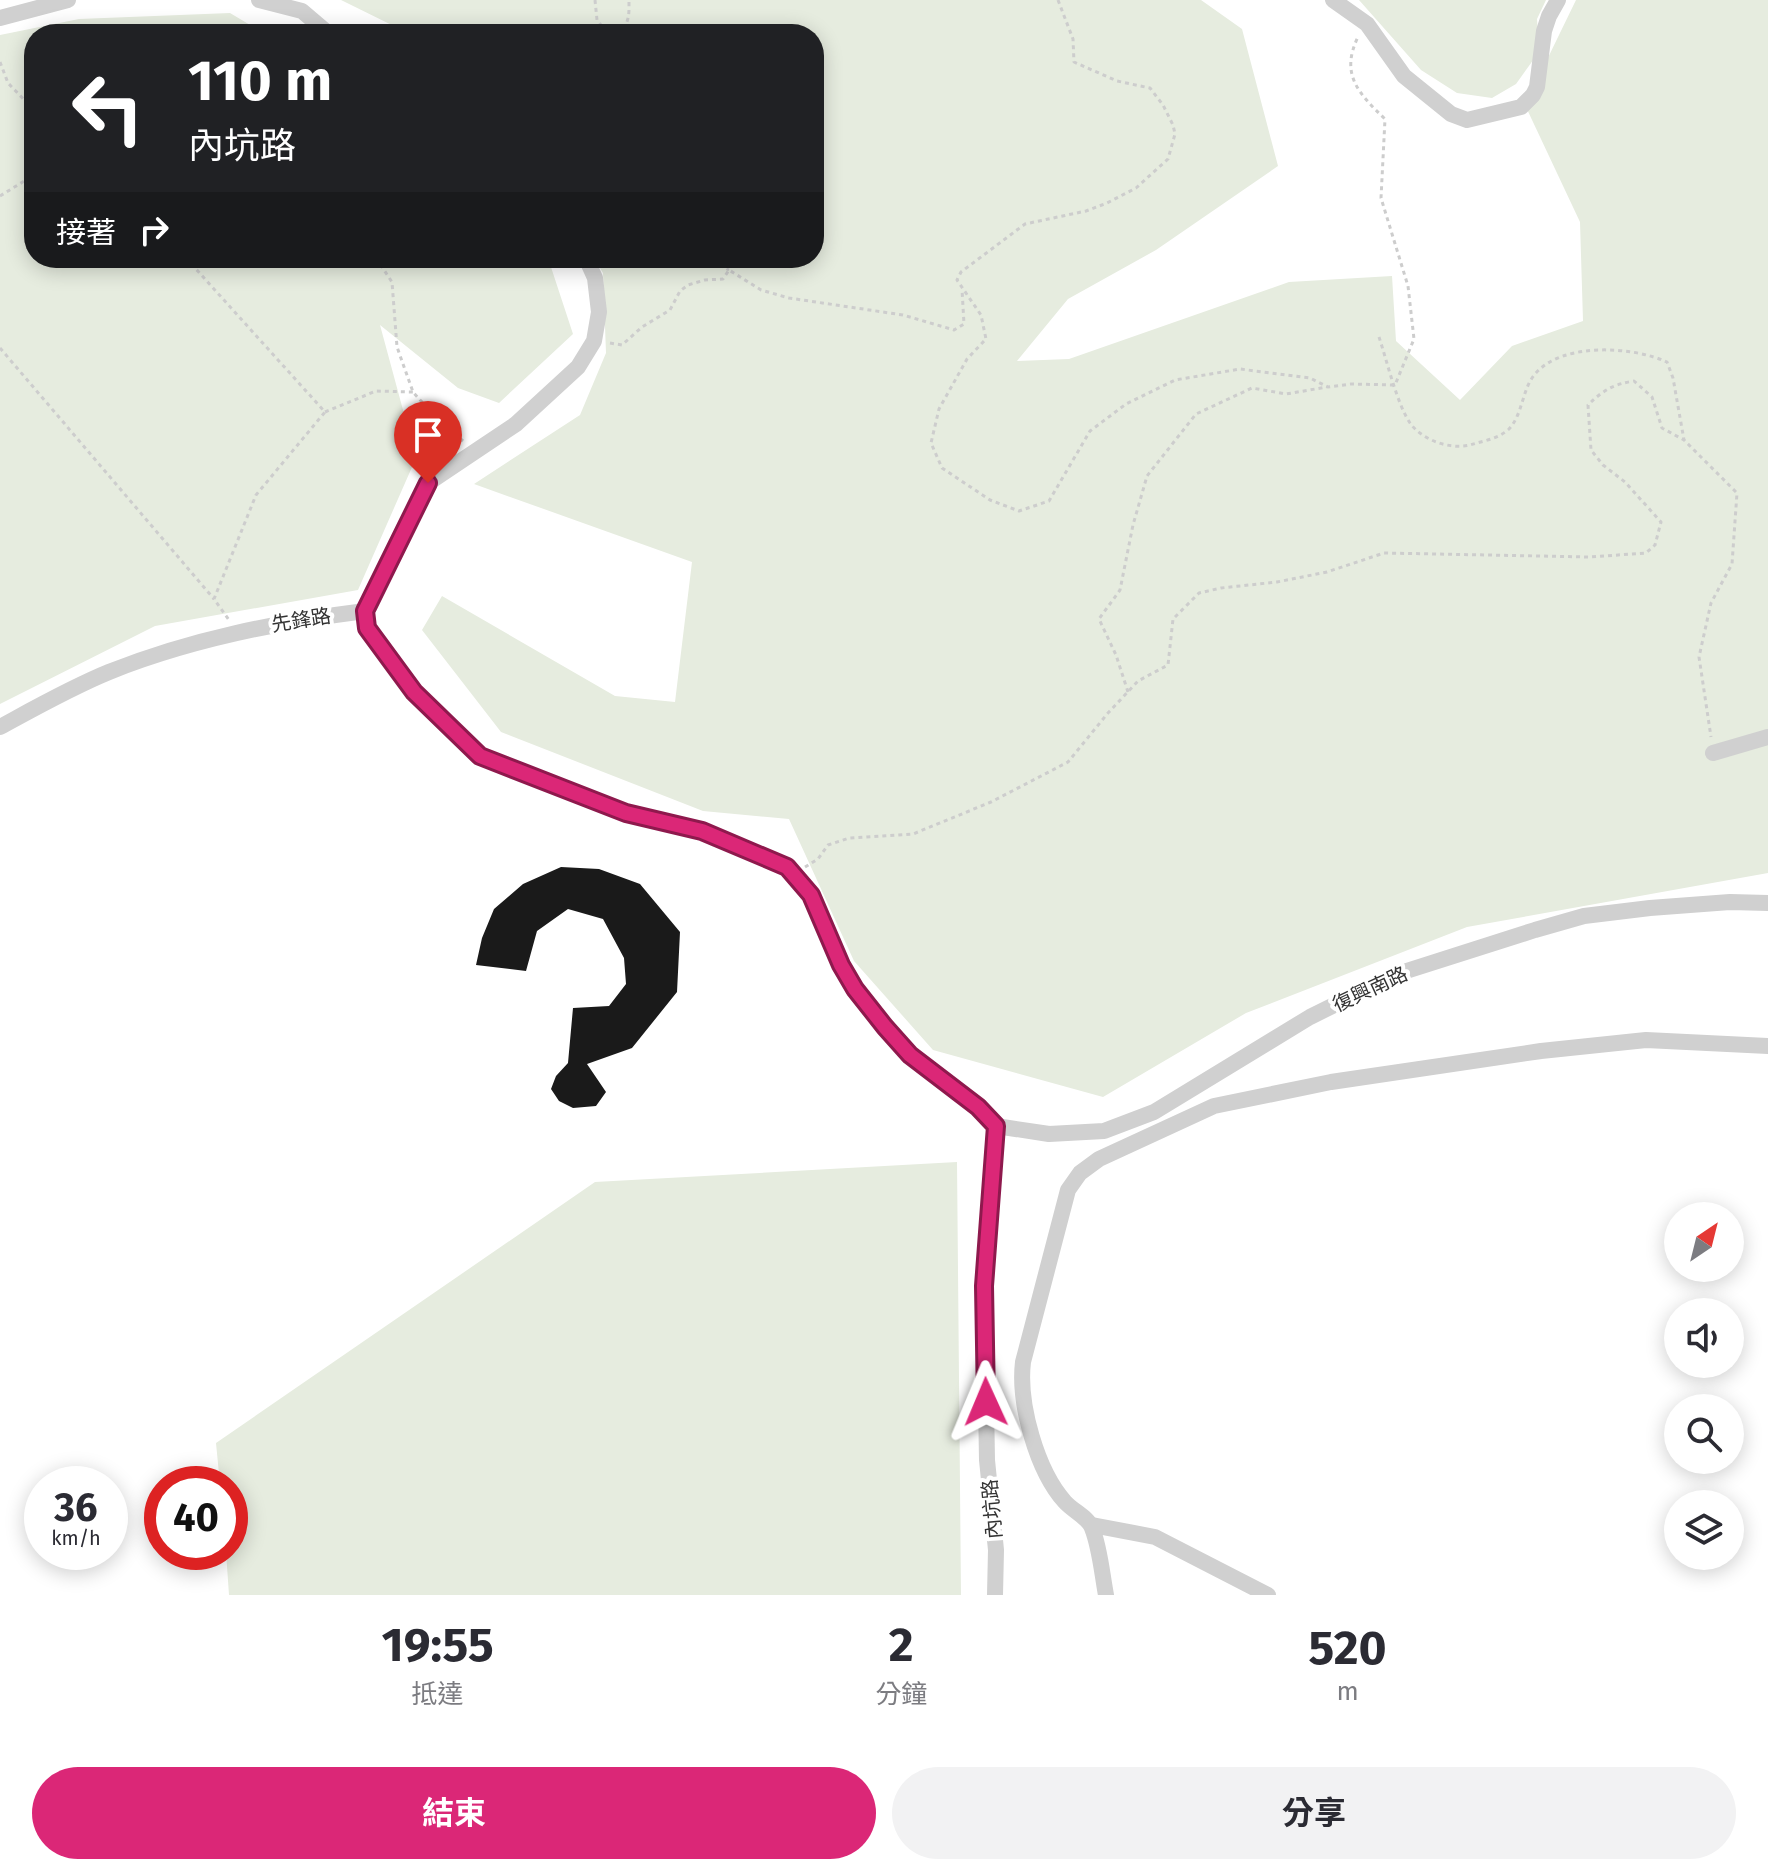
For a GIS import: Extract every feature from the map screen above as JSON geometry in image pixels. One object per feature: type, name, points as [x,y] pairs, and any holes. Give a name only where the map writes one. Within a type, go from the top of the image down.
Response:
[{"type":"street","points":[[0,18],[68,0]]},
{"type":"street","points":[[259,0],[302,11],[317,24]]},
{"type":"street","points":[[1333,0],[1367,24],[1404,76],[1451,114],[1467,120],[1521,107],[1533,95],[1537,87],[1544,31],[1558,0]]},
{"type":"street","points":[[590,268],[595,278],[599,312],[594,341],[578,367],[516,424],[428,483],[365,611],[367,628],[414,692],[480,756],[626,813],[702,831],[787,867],[811,895],[841,965],[855,989],[885,1027],[910,1055],[978,1107],[996,1126]]},
{"type":"street","name":"先鋒路","points":[[0,727],[108,672],[194,644],[281,622],[365,611]]},
{"type":"street","points":[[1713,753],[1768,737]]},
{"type":"street","name":"復興南路","points":[[996,1126],[1049,1134],[1104,1131],[1154,1112],[1310,1017],[1397,974],[1535,930],[1584,916],[1650,908],[1730,902],[1768,903]]},
{"type":"street","points":[[1268,1595],[1155,1537],[1092,1525],[1064,1501],[1043,1465],[1028,1422],[1021,1385],[1023,1362],[1068,1190],[1080,1173],[1099,1159],[1214,1106],[1331,1082],[1541,1051],[1646,1040],[1768,1046]]},
{"type":"street","name":"內坑路","points":[[995,1595],[996,1550],[987,1460],[984,1286],[996,1126]]},
{"type":"street","points":[[1092,1525],[1106,1595]]},
{"type":"path","points":[[595,0],[600,24]]},
{"type":"path","points":[[627,24],[629,0]]},
{"type":"path","points":[[1058,0],[1073,39],[1074,62],[1106,78],[1150,88],[1173,125],[1175,134],[1171,153],[1136,188],[1086,211],[1025,224],[961,272],[957,280],[981,315],[986,339],[967,359],[939,409],[931,443],[942,468],[990,500],[1019,511],[1049,501],[1090,431],[1126,404],[1175,380],[1240,369],[1310,378],[1328,387]]},
{"type":"path","points":[[1367,24],[1349,58],[1353,82],[1385,119],[1381,198],[1408,286],[1414,339],[1395,385]]},
{"type":"path","points":[[0,62],[8,83],[24,100]]},
{"type":"path","points":[[0,196],[24,181]]},
{"type":"path","points":[[195,268],[325,412]]},
{"type":"path","points":[[383,268],[392,282],[397,347],[413,392],[437,419],[475,451]]},
{"type":"path","points":[[725,268],[761,290],[789,298],[903,315],[954,330],[964,324],[961,287]]},
{"type":"path","points":[[594,341],[622,345],[642,327],[670,310],[680,291],[688,285],[723,279],[729,270]]},
{"type":"path","points":[[1379,337],[1411,425],[1443,446],[1458,448],[1497,438],[1517,417],[1533,376],[1560,356],[1604,350],[1649,354],[1667,362],[1673,378],[1684,440]]},
{"type":"path","points":[[0,348],[239,632]]},
{"type":"path","points":[[798,880],[802,870],[818,859],[828,845],[849,838],[913,834],[991,802],[1068,762],[1138,681],[1168,665],[1173,619],[1199,593],[1327,572],[1384,553],[1590,557],[1646,553],[1655,545],[1661,522],[1591,450],[1588,405],[1602,391],[1618,383],[1634,381],[1652,397],[1662,428],[1684,440],[1737,493],[1732,564],[1711,603],[1699,657],[1713,753]]},
{"type":"path","points":[[1128,692],[1116,655],[1099,619],[1120,590],[1147,476],[1196,414],[1252,388],[1286,394],[1351,384],[1395,385]]},
{"type":"path","points":[[214,599],[256,495],[325,412],[376,391],[413,392]]},
{"type":"shaded area","points":[[341,0],[1201,0],[1242,29],[1278,166],[1156,250],[1068,299],[1017,361],[1069,359],[1289,282],[1392,276],[1396,341],[1460,400],[1512,346],[1583,321],[1580,222],[1525,105],[1576,0],[1768,0],[1768,873],[1467,927],[1246,1013],[1103,1097],[933,1050],[854,961],[789,819],[703,811],[501,732],[422,630],[442,596],[615,696],[675,702],[692,562],[474,484],[580,415],[606,353],[603,273],[600,268],[824,268],[824,24],[390,24]]},
{"type":"shaded area","points":[[1359,0],[1546,0],[1537,19],[1539,52],[1516,84],[1492,98],[1457,93],[1421,70]]},
{"type":"shaded area","points":[[230,13],[248,24],[54,24],[79,19]]},
{"type":"shaded area","points":[[24,30],[24,268],[551,268],[573,334],[499,403],[458,388],[380,325],[416,458],[358,590],[155,626],[0,704],[0,35]]},
{"type":"shaded area","points":[[957,1162],[961,1595],[229,1595],[227,1570],[248,1570],[248,1466],[218,1466],[216,1443],[595,1182]]},
{"type":"building","points":[[561,867],[599,869],[640,884],[680,932],[677,992],[632,1048],[587,1064],[606,1092],[596,1106],[573,1108],[559,1101],[551,1089],[556,1076],[568,1063],[573,1008],[609,1006],[626,984],[624,958],[603,919],[568,909],[537,931],[526,971],[476,965],[482,938],[494,909],[523,884]]},
{"type":"route","points":[[428,483],[365,611],[367,628],[414,692],[480,756],[626,813],[702,831],[787,867],[811,895],[841,965],[855,989],[885,1027],[910,1055],[978,1107],[996,1126],[984,1286],[986,1402]]}]
